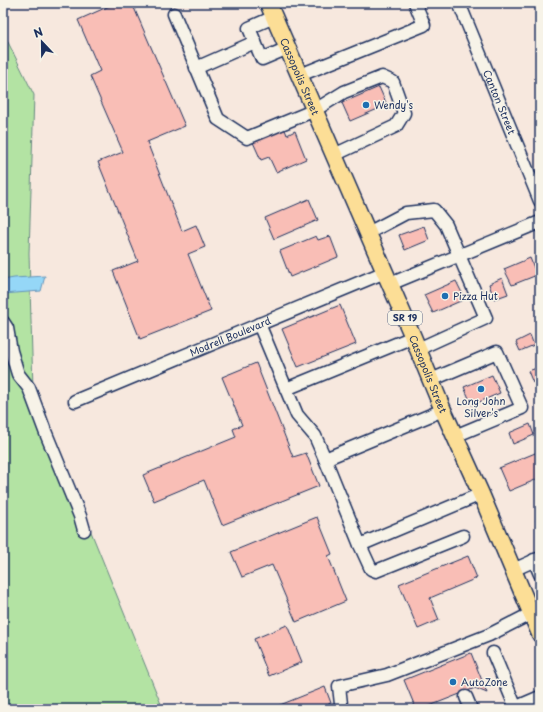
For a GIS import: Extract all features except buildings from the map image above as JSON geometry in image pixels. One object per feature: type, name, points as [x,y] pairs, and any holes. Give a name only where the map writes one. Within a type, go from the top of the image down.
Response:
[{"type":"main road","name":"Cassopolis Street","points":[[271,10],[513,570],[536,611],[540,634]]},
{"type":"street","points":[[300,75],[424,25],[416,3]]},
{"type":"street","name":"Canton Street","points":[[459,3],[540,201]]},
{"type":"street","points":[[271,10],[249,28],[262,59],[288,48]]},
{"type":"street","points":[[174,14],[218,119],[247,138],[314,110],[344,92],[382,77],[393,82],[404,113],[396,126],[334,155]]},
{"type":"street","points":[[196,68],[255,42]]},
{"type":"street","points":[[286,389],[486,318],[446,226],[434,210],[406,213],[368,233]]},
{"type":"street","name":"Modrell Boulevard","points":[[75,401],[259,324],[387,278],[459,256],[540,222]]},
{"type":"street","points":[[3,322],[7,328],[11,351],[18,374],[29,388],[44,431],[80,516],[84,530]]},
{"type":"street","points":[[259,324],[297,415],[315,436],[371,568],[376,571],[463,536]]},
{"type":"street","points":[[431,380],[497,352],[522,408],[455,436]]},
{"type":"street","points":[[325,458],[443,410]]},
{"type":"street","points":[[360,545],[481,494]]},
{"type":"street","points":[[513,570],[537,559],[540,574]]},
{"type":"street","points":[[340,709],[342,704],[339,686],[387,675],[489,635],[536,611]]},
{"type":"street","points":[[493,653],[514,708],[540,697]]},
{"type":"street","points":[[466,697],[471,709]]},
{"type":"green space","points":[[3,32],[34,95],[29,253],[33,389],[163,709],[3,709]]},
{"type":"water","points":[[45,276],[41,291],[3,294],[3,280]]},
{"type":"place","name":"Wendy's","points":[[366,105]]},
{"type":"place","name":"Pizza Hut","points":[[445,296]]},
{"type":"place","name":"Long John Silver's","points":[[481,389]]},
{"type":"place","name":"AutoZone","points":[[453,682]]}]
